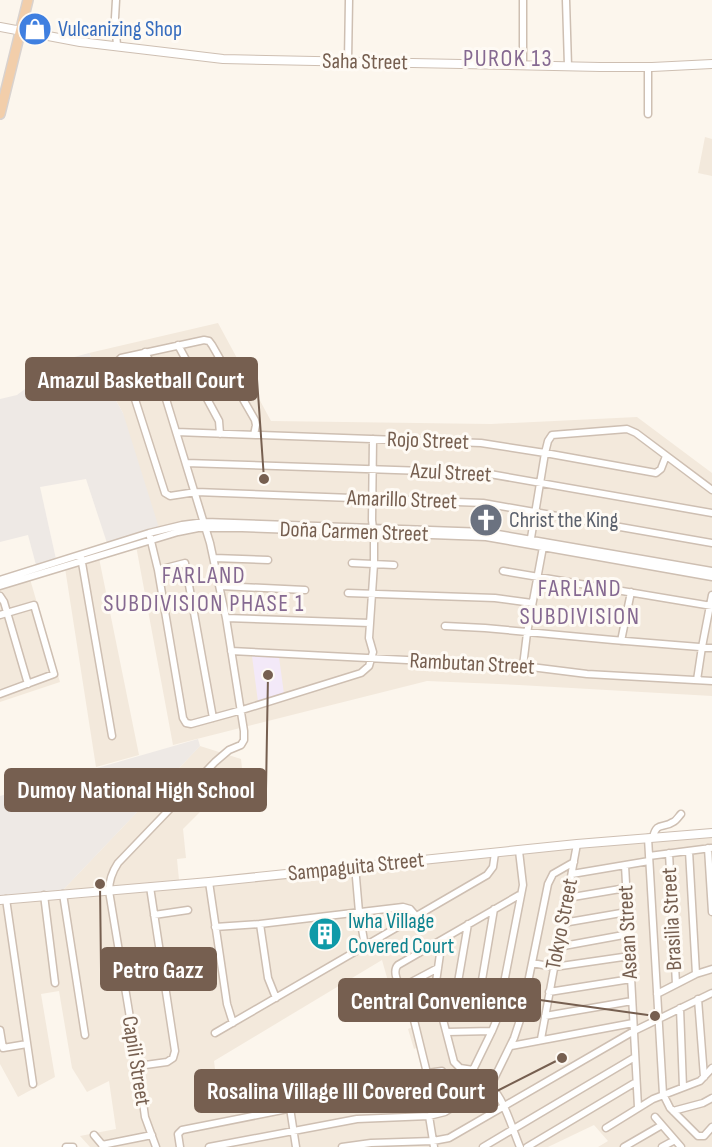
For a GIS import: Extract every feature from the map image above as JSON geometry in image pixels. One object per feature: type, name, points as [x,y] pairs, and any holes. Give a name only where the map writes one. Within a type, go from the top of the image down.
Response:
[{"type":"highway","points":[[0,114],[28,0]]},
{"type":"street","points":[[116,0],[117,46]]},
{"type":"street","points":[[348,61],[349,0]]},
{"type":"street","points":[[522,0],[523,65]]},
{"type":"street","points":[[566,0],[568,66]]},
{"type":"street","name":"Saha Street","points":[[0,27],[72,41],[223,59],[648,67],[712,64]]},
{"type":"street","points":[[648,67],[648,114]]},
{"type":"street","points":[[109,891],[110,879],[118,863],[220,758],[243,743],[244,731],[214,558],[196,492],[159,377],[145,352],[204,340],[210,342],[255,420],[254,435]]},
{"type":"street","points":[[178,345],[219,421],[220,434]]},
{"type":"street","name":"Amarillo Street","points":[[145,352],[121,358],[118,362],[133,393],[165,493],[172,497],[196,492],[483,502],[712,543]]},
{"type":"street","points":[[530,542],[544,453],[550,437],[555,435],[627,429],[636,433],[712,490]]},
{"type":"street","name":"Rojo Street","points":[[177,432],[480,443],[656,473],[661,469],[666,456]]},
{"type":"street","points":[[150,536],[158,570],[183,718],[186,723],[191,724],[242,710],[361,673],[369,666],[373,652],[369,638],[374,564],[373,439]]},
{"type":"street","name":"Azul Street","points":[[186,463],[484,473],[712,513]]},
{"type":"street","name":"Doña Carmen Street","points":[[0,583],[150,536],[205,525],[476,534],[712,571]]},
{"type":"street","name":"Doña Carmen Street","points":[[530,542],[543,547],[712,577]]},
{"type":"street","points":[[523,666],[526,633],[543,547]]},
{"type":"street","points":[[81,558],[112,736]]},
{"type":"street","points":[[214,558],[268,560]]},
{"type":"street","points":[[158,570],[185,563],[213,718]]},
{"type":"street","points":[[352,563],[394,565]]},
{"type":"street","points":[[503,571],[711,606]]},
{"type":"street","points":[[0,583],[4,598],[2,599],[4,614],[28,684]]},
{"type":"street","points":[[220,586],[305,590]]},
{"type":"street","points":[[348,592],[495,598],[532,603]]},
{"type":"street","points":[[621,641],[631,592]]},
{"type":"street","points":[[698,680],[712,595]]},
{"type":"street","points":[[0,692],[54,674],[34,605],[4,614]]},
{"type":"street","points":[[226,618],[370,623]]},
{"type":"street","points":[[445,626],[712,648]]},
{"type":"street","name":"Rambutan Street","points":[[231,651],[523,666],[587,674],[712,681]]},
{"type":"street","points":[[681,814],[675,821],[658,827],[655,831],[651,838],[649,858],[663,1094],[666,1103],[699,1137],[704,1136],[712,1127]]},
{"type":"street","name":"Sampaguita Street","points":[[3,899],[209,882],[712,832]]},
{"type":"street","name":"Tokyo Street","points":[[541,1039],[577,844]]},
{"type":"street","points":[[572,874],[625,865],[669,853],[710,848],[712,912]]},
{"type":"street","points":[[479,1091],[473,1070],[492,1031],[500,1008],[521,894],[523,877],[519,850]]},
{"type":"street","points":[[689,850],[696,974]]},
{"type":"street","points":[[215,1033],[487,875],[493,867],[495,853]]},
{"type":"street","name":"Brasilia Street","points":[[669,853],[676,984]]},
{"type":"street","points":[[489,1089],[521,1017],[548,884],[553,874],[574,862]]},
{"type":"street","name":"Asean Street","points":[[625,865],[638,1107]]},
{"type":"street","points":[[355,866],[365,946]]},
{"type":"street","points":[[209,882],[228,1011],[233,1023]]},
{"type":"street","points":[[138,1066],[167,1062],[175,1055],[150,887]]},
{"type":"street","points":[[567,898],[626,888]]},
{"type":"street","name":"Capili Street","points":[[109,891],[147,1124],[156,1147]]},
{"type":"street","points":[[63,894],[85,1035]]},
{"type":"street","points":[[438,968],[404,986],[398,981],[395,972],[396,967],[521,894]]},
{"type":"street","points":[[44,895],[55,983]]},
{"type":"street","points":[[3,899],[33,1084]]},
{"type":"street","points":[[215,927],[404,907],[410,909],[416,916]]},
{"type":"street","points":[[481,986],[495,909]]},
{"type":"street","points":[[154,915],[188,910]]},
{"type":"street","points":[[563,923],[627,912]]},
{"type":"street","points":[[260,924],[268,978],[276,998]]},
{"type":"street","points":[[457,988],[468,924]]},
{"type":"street","points":[[558,947],[628,934]]},
{"type":"street","points":[[442,940],[435,989],[440,1010],[455,1065],[473,1070]]},
{"type":"street","points":[[532,963],[554,968],[630,956]]},
{"type":"street","points":[[657,994],[696,974],[712,969]]},
{"type":"street","points":[[549,992],[631,979]]},
{"type":"street","points":[[435,989],[504,985]]},
{"type":"street","points":[[342,1147],[371,1143],[433,1144],[457,1134],[634,1031],[712,993]]},
{"type":"street","points":[[698,999],[704,1077]]},
{"type":"street","points":[[545,1016],[632,1001]]},
{"type":"street","points":[[411,1008],[427,1073],[423,1080],[423,1093]]},
{"type":"street","points":[[440,1010],[500,1008]]},
{"type":"street","points":[[680,1008],[683,1087]]},
{"type":"street","points":[[510,1046],[633,1023]]},
{"type":"street","points":[[0,1030],[3,1048],[27,1044]]},
{"type":"street","points":[[447,1032],[492,1031]]},
{"type":"street","points":[[483,1147],[635,1057]]},
{"type":"street","points":[[606,1128],[663,1094],[696,1083],[712,1068]]},
{"type":"street","points":[[427,1073],[442,1071]]},
{"type":"street","points":[[526,1147],[636,1082]]},
{"type":"street","points":[[180,1147],[178,1136],[182,1130],[290,1108],[349,1097],[489,1089],[500,1097],[520,1147]]},
{"type":"street","points":[[209,1147],[357,1119],[429,1116],[445,1112],[479,1091]]},
{"type":"street","points":[[673,1111],[703,1103],[712,1098]]},
{"type":"street","points":[[290,1108],[296,1147]]},
{"type":"street","points":[[429,1116],[433,1144]]},
{"type":"street","points":[[655,1117],[681,1147]]},
{"type":"street","points":[[624,1147],[662,1125]]},
{"type":"street","points":[[94,1136],[103,1146],[131,1143],[152,1136]]},
{"type":"street","points":[[662,1147],[675,1140]]},
{"type":"street","points":[[66,1147],[73,1147]]},
{"type":"shaded area","points":[[705,137],[712,139],[712,176],[698,173]]},
{"type":"shaded area","points":[[218,323],[271,421],[491,424],[637,417],[712,473],[712,696],[427,681],[173,745],[134,535],[123,413],[89,353]]},
{"type":"shaded area","points":[[89,353],[123,413],[159,528],[107,543],[86,479],[40,487],[56,559],[36,565],[28,535],[0,542],[0,399],[17,395],[41,377],[52,363]]},
{"type":"shaded area","points":[[99,558],[139,755],[96,767],[65,568]]},
{"type":"shaded area","points":[[30,579],[60,682],[0,702],[0,588]]},
{"type":"shaded area","points":[[252,656],[279,657],[284,694],[258,702]]},
{"type":"shaded area","points":[[198,739],[200,746],[62,891],[0,896],[0,796]]},
{"type":"shaded area","points":[[200,746],[241,759],[244,787],[222,790],[183,829],[186,858],[177,859],[179,880],[62,891]]},
{"type":"shaded area","points":[[712,835],[712,1147],[598,1147],[608,1141],[594,1125],[548,1147],[90,1147],[80,1136],[116,1129],[109,1081],[87,1092],[72,1068],[59,991],[41,994],[55,1077],[18,1097],[0,1064],[0,903],[82,898]],"holes":[[[382,960],[399,1020],[410,1016],[414,1026],[408,1029],[414,1049],[418,1047],[424,1072],[421,1081],[356,1084],[220,1109],[214,1061]]]},
{"type":"place","name":"Vulcanizing Shop","points":[[35,29]]},
{"type":"place","name":"Amazul Basketball Court","points":[[264,479]]},
{"type":"place","name":"Christ the King","points":[[486,520]]},
{"type":"place","name":"Dumoy National High School","points":[[268,675]]},
{"type":"place","name":"Petro Gazz","points":[[100,884]]},
{"type":"place","name":"Iwha Village Covered Court","points":[[325,934]]},
{"type":"place","name":"Central Convenience","points":[[655,1016]]},
{"type":"place","name":"Rosalina Village III Covered Court","points":[[562,1058]]},
{"type":"district","name":"PUROK 13","points":[[508,58]]},
{"type":"district","name":"FARLAND SUBDIVISION PHASE 1","points":[[204,589]]},
{"type":"district","name":"FARLAND SUBDIVISION","points":[[580,602]]}]
